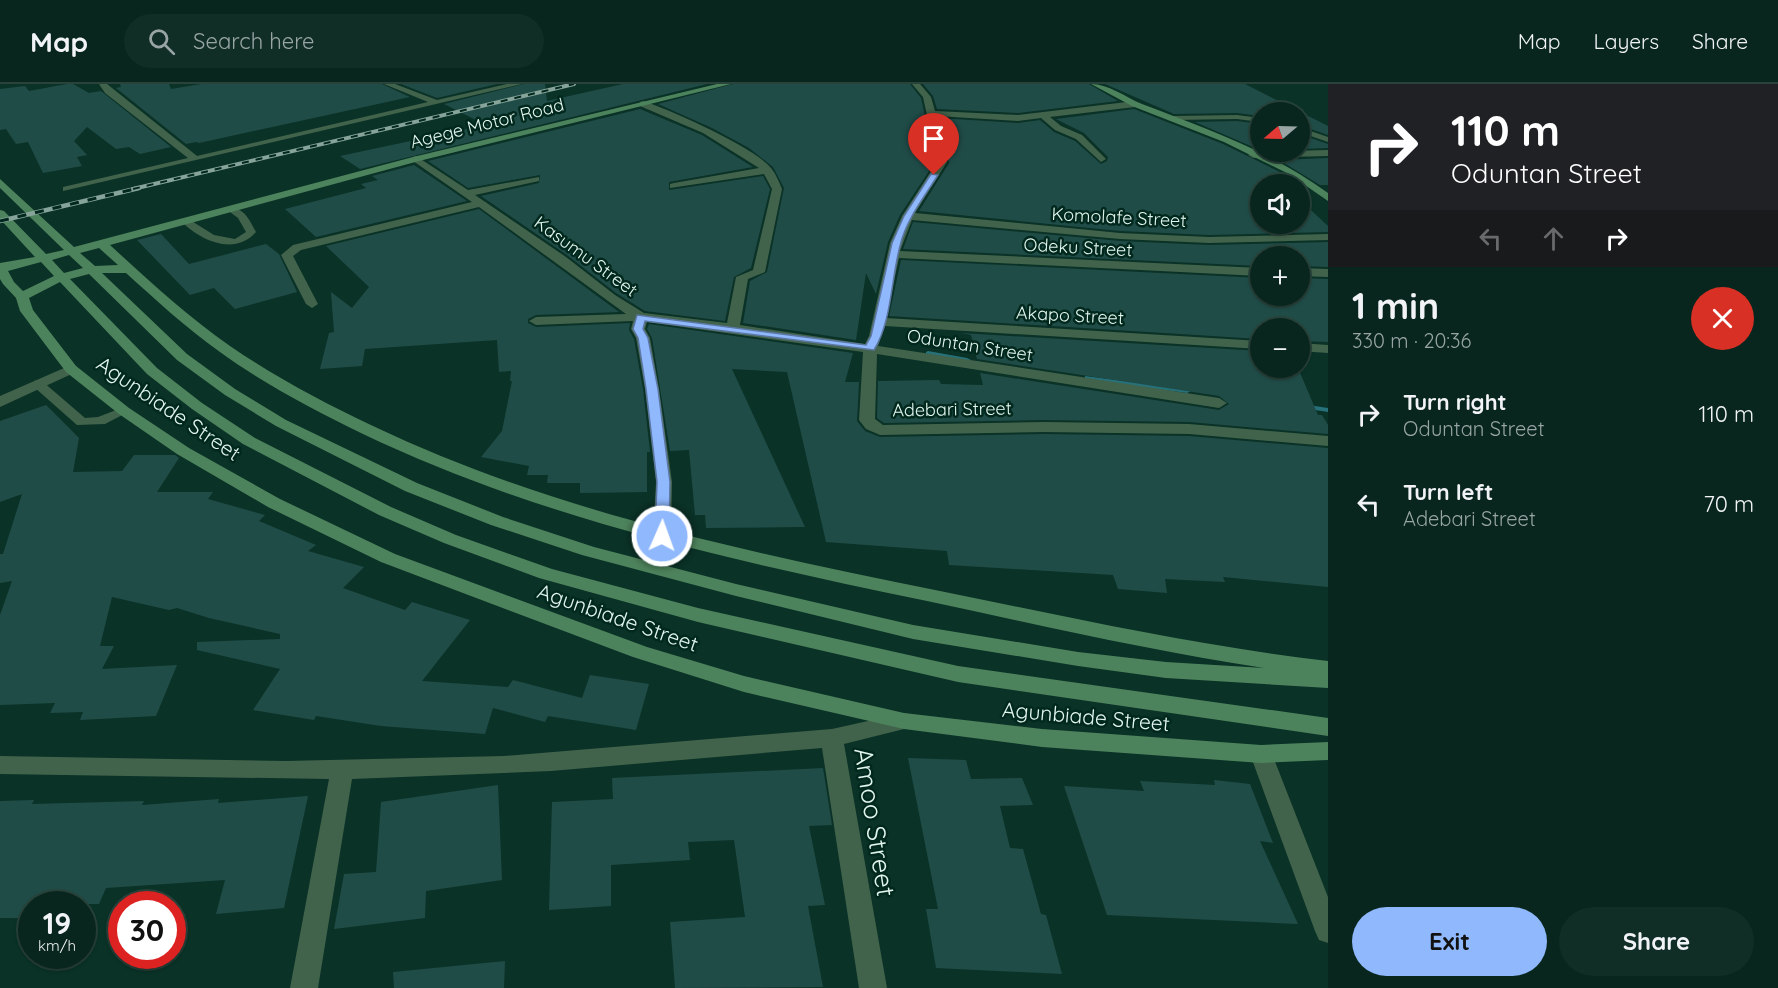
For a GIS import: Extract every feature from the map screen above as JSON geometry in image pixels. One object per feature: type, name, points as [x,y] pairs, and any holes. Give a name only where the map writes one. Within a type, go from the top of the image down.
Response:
[{"type":"main road","points":[[0,84],[5,84]]},
{"type":"main road","name":"Agege Motor Road","points":[[0,268],[233,210],[255,202],[416,159],[727,84]]},
{"type":"main road","points":[[1095,84],[1135,104],[1227,140],[1250,153]]},
{"type":"main road","points":[[1269,162],[1293,172],[1328,198]]},
{"type":"main road","points":[[0,182],[182,357],[230,392],[281,423],[411,487],[497,521],[588,551],[736,590],[913,632],[1166,670],[1328,680]]},
{"type":"main road","name":"Agege Motor Road","points":[[0,262],[238,204],[255,202]]},
{"type":"main road","points":[[0,213],[152,371],[196,406],[249,441],[385,511],[450,539],[546,574],[698,615],[958,674],[1328,727]]},
{"type":"main road","points":[[102,244],[174,309],[214,341],[291,391],[352,424],[428,457],[550,502],[662,536],[791,567],[1131,638],[1279,664],[1328,669]]},
{"type":"main road","name":"Agunbiade Street","points":[[0,268],[9,284],[22,297],[27,311],[71,369],[124,411],[183,452],[274,503],[388,558],[640,652],[744,684],[904,721],[1042,738],[1261,754],[1328,751]]},
{"type":"main road","points":[[22,297],[41,284],[83,270],[131,269]]},
{"type":"street","points":[[103,84],[108,91],[195,159]]},
{"type":"street","points":[[388,84],[434,102]]},
{"type":"street","points":[[67,189],[518,84]]},
{"type":"street","name":"Adebari Street","points":[[916,84],[927,97],[942,162],[908,216],[896,243],[876,336],[870,348],[867,420],[872,426],[880,430],[1044,427],[1189,429],[1328,441]]},
{"type":"street","points":[[643,104],[706,131],[757,160],[767,170],[777,189],[759,272],[742,277],[733,328]]},
{"type":"street","points":[[930,113],[1018,118],[1135,104]]},
{"type":"street","points":[[1043,115],[1058,128],[1079,137],[1101,159]]},
{"type":"street","points":[[1310,153],[1328,153]]},
{"type":"street","name":"Kasumu Street","points":[[416,159],[562,260],[610,298],[641,317],[638,329],[643,338],[650,379],[664,482],[662,536]]},
{"type":"street","points":[[674,186],[767,170]]},
{"type":"street","points":[[465,194],[535,179]]},
{"type":"street","points":[[312,304],[287,255],[297,247],[479,204]]},
{"type":"street","name":"Komolafe Street","points":[[908,216],[1120,236],[1209,240],[1328,237]]},
{"type":"street","name":"Odeku Street","points":[[894,254],[1250,272]]},
{"type":"street","points":[[1310,272],[1328,273]]},
{"type":"street","name":"Oduntan Street","points":[[536,321],[641,317],[733,328],[1219,403]]},
{"type":"street","name":"Akapo Street","points":[[878,322],[1250,344]]},
{"type":"street","points":[[1310,348],[1328,349]]},
{"type":"street","points":[[0,402],[71,369]]},
{"type":"street","name":"Amoo Street","points":[[873,988],[832,738],[904,721]]},
{"type":"street","points":[[0,765],[342,770],[458,767],[621,757],[832,738]]},
{"type":"street","points":[[1261,754],[1328,931]]},
{"type":"street","points":[[304,988],[342,770]]},
{"type":"lane","points":[[1173,118],[1250,119]]},
{"type":"lane","points":[[1310,133],[1328,140]]},
{"type":"lane","points":[[187,222],[218,241],[230,242],[245,237],[251,232],[242,216],[233,210]]},
{"type":"lane","points":[[38,384],[82,422],[100,421],[124,411]]},
{"type":"building","points":[[73,84],[89,93],[101,91],[171,147],[140,154],[129,147],[116,149],[87,127],[74,141],[87,155],[77,157],[82,166],[43,173],[28,142],[16,144],[6,129],[0,130],[0,89],[25,86],[29,91]]},
{"type":"building","points":[[120,84],[169,84],[171,89],[201,84],[382,84],[410,97],[186,144],[116,88],[121,87]]},
{"type":"building","points":[[401,84],[497,84],[437,98]]},
{"type":"building","points":[[524,84],[545,84],[547,101],[623,84],[707,84],[360,169],[340,156],[486,125],[444,104]]},
{"type":"building","points":[[733,84],[910,84],[921,98],[935,162],[900,215],[888,242],[876,294],[866,273],[856,340],[743,323],[750,281],[767,272],[784,188],[773,167],[749,148],[712,128],[658,104]]},
{"type":"building","points":[[923,84],[1089,84],[1118,101],[1018,113],[937,109],[933,96]]},
{"type":"building","points":[[1105,84],[1245,84],[1281,102],[1250,102],[1250,115],[1174,114]]},
{"type":"building","points":[[640,109],[702,135],[753,167],[669,182],[669,190],[763,176],[770,189],[751,268],[734,277],[725,321],[645,311],[616,293],[567,255],[481,196],[539,183],[540,175],[468,188],[428,161]]},
{"type":"building","points":[[1134,109],[1223,144],[1250,157],[1250,162],[1260,162],[1284,174],[1250,174],[1250,234],[1209,235],[1120,231],[919,211],[949,163],[939,118],[1018,123],[1040,120],[1054,132],[1075,141],[1101,164],[1107,161],[1108,157],[1084,133],[1056,119]]},
{"type":"building","points":[[1310,117],[1328,126],[1328,135],[1310,129]]},
{"type":"building","points":[[1195,122],[1250,123],[1250,146]]},
{"type":"building","points":[[1310,138],[1328,144],[1328,148],[1310,149]]},
{"type":"building","points":[[1328,158],[1328,185],[1320,185],[1310,179],[1310,174],[1302,174],[1282,162],[1310,162],[1310,159]]},
{"type":"building","points":[[414,165],[467,201],[316,237],[285,209],[366,188],[361,184],[378,180],[372,176]]},
{"type":"building","points":[[479,209],[619,312],[536,315],[528,319],[528,323],[536,327],[630,323],[629,330],[634,339],[643,389],[650,452],[647,452],[647,492],[580,493],[580,483],[547,483],[548,475],[527,475],[529,466],[481,457],[502,431],[512,381],[510,381],[511,371],[499,372],[497,340],[365,349],[362,366],[320,369],[329,333],[334,332],[331,292],[352,308],[369,287],[326,246]]},
{"type":"building","points":[[1310,209],[1328,226],[1328,232],[1310,232]]},
{"type":"building","points":[[913,222],[1120,241],[1209,245],[1328,242],[1328,267],[1310,266],[1310,246],[1250,246],[1250,266],[903,249]]},
{"type":"building","points":[[161,234],[189,264],[266,244],[279,254],[297,292],[235,309],[214,288],[190,295],[137,240]]},
{"type":"building","points":[[901,260],[1250,277],[1250,306],[1310,306],[1310,278],[1328,279],[1328,342],[1310,341],[1310,318],[1250,318],[1250,338],[889,316]]},
{"type":"building","points":[[649,324],[853,353],[845,382],[859,382],[857,421],[865,431],[880,437],[1044,434],[1189,436],[1328,448],[1328,587],[1223,577],[1225,582],[1165,579],[1167,593],[1118,589],[1113,575],[949,565],[947,551],[826,542],[787,372],[732,369],[805,527],[706,528],[705,515],[695,515],[689,450],[670,451],[652,338],[647,329]]},
{"type":"building","points":[[960,333],[1250,350],[1250,378],[1302,378],[1318,415],[1322,415],[1328,425],[1328,434],[1189,422],[1044,420],[884,423],[877,418],[878,381],[939,380],[941,384],[983,385],[980,373],[1219,410],[1229,404],[1219,396],[977,359],[971,335]]},
{"type":"building","points":[[46,405],[79,438],[73,472],[122,471],[134,455],[175,455],[179,458],[157,492],[213,492],[208,499],[265,515],[259,521],[316,545],[308,551],[364,567],[343,588],[405,610],[412,602],[470,620],[422,681],[508,687],[513,680],[582,698],[590,675],[649,684],[636,730],[548,716],[545,722],[493,708],[485,734],[381,726],[316,716],[314,720],[253,710],[280,669],[197,650],[197,642],[280,639],[280,634],[209,618],[177,608],[169,610],[112,597],[100,646],[114,646],[102,669],[177,665],[156,716],[80,720],[83,712],[50,713],[55,703],[0,705],[0,615],[12,581],[0,583],[0,554],[3,554],[22,494],[0,502],[0,421]]},
{"type":"building","points":[[908,758],[966,760],[971,779],[1022,778],[1033,805],[1000,806],[1010,848],[1023,849],[1041,914],[1046,915],[1062,974],[936,968],[926,909],[938,909]]},
{"type":"building","points":[[823,768],[832,825],[809,826],[825,905],[808,906],[823,987],[675,988],[670,922],[745,917],[734,840],[688,842],[690,860],[611,865],[611,906],[549,910],[552,802],[613,799],[612,778]]},
{"type":"building","points":[[1214,780],[1250,784],[1273,843],[1260,841],[1298,924],[1107,915],[1064,786],[1144,791],[1140,781],[1215,785]]},
{"type":"building","points":[[498,785],[502,880],[426,891],[425,918],[334,929],[344,874],[376,872],[381,802]]},
{"type":"building","points":[[308,796],[284,908],[216,914],[225,880],[106,888],[99,904],[96,904],[96,891],[18,891],[18,918],[0,918],[0,801],[34,800],[32,804],[144,801],[142,805],[219,799],[218,803]]},
{"type":"building","points":[[505,961],[504,988],[394,988],[393,972]]},
{"type":"waterway","points":[[928,353],[967,360]]},
{"type":"waterway","points":[[1088,378],[1187,391]]},
{"type":"waterway","points":[[1305,406],[1328,410]]},
{"type":"railway","points":[[133,189],[574,84]]},
{"type":"railway","points":[[0,221],[139,188]]},
{"type":"route","points":[[662,536],[664,482],[652,389],[643,338],[638,329],[641,317],[870,348],[882,313],[896,243],[908,216],[934,175]]}]
